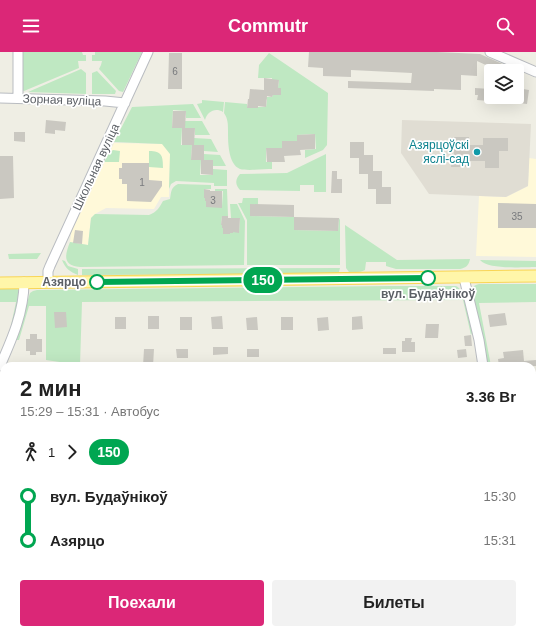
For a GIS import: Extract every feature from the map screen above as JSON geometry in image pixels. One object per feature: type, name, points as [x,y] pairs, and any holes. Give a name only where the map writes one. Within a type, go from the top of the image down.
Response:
[{"type":"main road","points":[[0,282],[536,276]]},
{"type":"street","points":[[18,52],[18,98]]},
{"type":"street","name":"Школьная вуліца","points":[[48,282],[48,271],[50,266],[148,52]]},
{"type":"street","points":[[490,52],[536,72]]},
{"type":"street","name":"Зорная вуліца","points":[[0,98],[106,101],[125,103]]},
{"type":"street","points":[[464,278],[479,340],[482,362]]},
{"type":"street","points":[[2,362],[16,328],[24,295],[24,282]]},
{"type":"shaded area","points":[[402,120],[531,124],[528,186],[506,197],[429,194],[401,153]]},
{"type":"shaded area","points":[[114,143],[163,144],[170,154],[169,197],[161,197],[154,209],[106,208],[91,218],[88,245],[70,242],[72,228]]},
{"type":"shaded area","points":[[529,158],[536,159],[536,257],[476,256],[479,196],[506,197],[528,186]]},
{"type":"green space","points":[[21,52],[82,52],[83,55],[86,55],[86,61],[78,61],[79,68],[24,91],[22,90]]},
{"type":"green space","points":[[95,52],[142,52],[123,92],[119,91],[99,69],[102,61],[92,61],[92,55],[95,55]]},
{"type":"green space","points":[[269,53],[328,93],[327,145],[323,150],[305,158],[305,150],[316,149],[315,134],[297,135],[297,141],[282,141],[282,148],[266,148],[266,162],[272,162],[272,169],[243,170],[236,166],[231,158],[228,141],[228,122],[224,113],[225,102],[247,104],[247,108],[266,107],[267,100],[265,97],[281,95],[281,88],[278,88],[279,80],[272,80],[272,78],[258,78],[259,65]]},
{"type":"green space","points":[[81,69],[86,73],[86,94],[28,92]]},
{"type":"green space","points":[[97,71],[116,91],[115,94],[92,94],[92,73]]},
{"type":"green space","points":[[202,100],[224,102],[223,112],[214,110],[209,113],[205,120],[197,104],[202,103]]},
{"type":"green space","points":[[193,104],[201,118],[186,118],[186,111],[173,110],[172,128],[182,128],[181,145],[192,145],[191,160],[201,160],[200,175],[213,175],[213,169],[227,170],[227,186],[214,186],[214,183],[176,181],[171,184],[169,189],[170,154],[162,144],[114,142],[132,107]]},
{"type":"green space","points":[[185,121],[202,121],[210,135],[195,135],[195,128],[185,128]]},
{"type":"green space","points":[[194,138],[211,139],[218,152],[204,151],[204,145],[194,145]]},
{"type":"green space","points":[[113,150],[120,151],[119,162],[104,162],[109,153]]},
{"type":"green space","points":[[149,151],[157,152],[161,155],[163,160],[163,168],[149,167]]},
{"type":"green space","points":[[204,154],[220,155],[226,166],[213,166],[213,160],[204,160]]},
{"type":"green space","points":[[326,154],[326,192],[314,192],[314,185],[300,185],[300,191],[240,190],[236,184],[236,180],[240,174],[287,173]]},
{"type":"green space","points":[[178,184],[211,185],[211,189],[204,189],[206,207],[222,206],[223,191],[215,191],[215,189],[227,189],[228,216],[222,216],[221,225],[223,228],[223,234],[239,232],[240,218],[231,218],[230,204],[237,204],[245,221],[244,265],[80,267],[74,266],[68,262],[66,255],[70,242],[88,245],[91,218],[95,214],[149,215],[158,210],[163,201],[170,199],[173,188]]},
{"type":"green space","points":[[243,198],[258,198],[258,204],[250,216],[294,217],[294,230],[338,231],[339,218],[340,265],[247,265],[247,220],[238,203],[242,203]]},
{"type":"green space","points":[[345,225],[397,260],[470,259],[470,261],[467,266],[460,269],[396,269],[386,266],[386,262],[366,262],[365,270],[359,272],[349,272],[346,268]]},
{"type":"green space","points":[[41,253],[37,259],[9,259],[8,254]]},
{"type":"green space","points":[[62,260],[65,261],[68,266],[78,269],[78,275],[68,269]]},
{"type":"green space","points":[[480,260],[536,261],[536,267],[498,267],[484,263]]},
{"type":"green space","points":[[340,268],[339,272],[336,274],[82,275],[82,269]]},
{"type":"green space","points":[[536,284],[536,302],[479,303],[490,362],[485,362],[471,293],[472,289],[476,285]]},
{"type":"green space","points":[[456,286],[463,293],[468,306],[473,331],[471,335],[463,300],[82,302],[80,362],[60,362],[46,360],[46,306],[29,306],[19,340],[15,340],[30,293],[37,290]]},
{"type":"green space","points":[[0,288],[18,289],[20,291],[20,302],[4,352],[0,356],[9,335],[16,302],[0,302]]},
{"type":"building","points":[[309,52],[437,52],[480,54],[502,64],[484,64],[477,61],[477,76],[461,75],[461,90],[434,89],[434,91],[348,88],[348,81],[411,83],[412,73],[351,70],[351,77],[323,76],[323,68],[308,67]]},
{"type":"building","points":[[169,53],[182,53],[182,89],[168,89]]},
{"type":"building","points":[[264,78],[279,80],[278,88],[281,88],[281,95],[273,95],[272,97],[267,96],[266,107],[258,106],[258,108],[247,108],[250,89],[264,90]]},
{"type":"building","points":[[475,88],[484,89],[484,101],[477,100],[478,95],[475,95]]},
{"type":"building","points":[[524,89],[529,90],[527,104],[524,104]]},
{"type":"building","points":[[173,111],[186,111],[185,128],[195,128],[194,145],[182,145],[182,128],[172,128]]},
{"type":"building","points":[[46,120],[66,122],[65,131],[55,130],[55,134],[45,133]]},
{"type":"building","points":[[14,132],[25,132],[25,142],[14,141]]},
{"type":"building","points":[[315,134],[315,149],[300,150],[301,155],[284,156],[285,162],[267,162],[266,148],[282,148],[282,141],[297,141],[297,135]]},
{"type":"building","name":"Азярцоўскі яслі-сад","points":[[454,137],[469,137],[469,145],[483,145],[483,138],[508,138],[508,151],[499,151],[499,168],[485,168],[485,161],[466,161],[466,167],[451,167],[452,154],[454,154]]},
{"type":"building","points":[[350,142],[364,142],[364,155],[373,155],[373,171],[382,171],[382,187],[391,187],[391,204],[376,204],[376,189],[368,189],[368,174],[359,174],[359,158],[350,158]]},
{"type":"building","points":[[192,145],[204,145],[204,160],[213,160],[213,175],[201,174],[201,160],[191,160]]},
{"type":"building","points":[[0,156],[13,156],[14,198],[0,199]]},
{"type":"building","points":[[122,163],[149,163],[149,180],[162,181],[162,186],[151,202],[127,201],[127,184],[122,184],[122,179],[119,179],[119,168],[122,168]]},
{"type":"building","points":[[332,171],[337,171],[337,179],[342,179],[342,193],[331,193]]},
{"type":"building","points":[[204,189],[210,191],[222,191],[222,208],[206,207]]},
{"type":"building","points":[[498,203],[536,204],[536,228],[498,228]]},
{"type":"building","points":[[250,204],[294,205],[294,217],[250,216]]},
{"type":"building","points":[[222,216],[228,216],[228,218],[240,218],[239,233],[233,232],[230,234],[223,234],[223,228],[221,225]]},
{"type":"building","points":[[294,217],[339,218],[338,231],[294,230]]},
{"type":"building","points":[[75,230],[83,231],[82,244],[73,243]]},
{"type":"building","points":[[54,312],[66,312],[67,327],[55,328]]},
{"type":"building","points":[[505,313],[507,325],[490,327],[488,315]]},
{"type":"building","points":[[148,316],[159,316],[159,329],[148,329]]},
{"type":"building","points":[[222,316],[223,329],[212,329],[211,317]]},
{"type":"building","points":[[362,316],[363,329],[352,330],[352,317]]},
{"type":"building","points":[[115,317],[126,317],[126,329],[115,329]]},
{"type":"building","points":[[180,317],[192,317],[192,330],[180,330]]},
{"type":"building","points":[[257,317],[258,330],[247,330],[246,318]]},
{"type":"building","points":[[281,317],[293,317],[293,330],[281,330]]},
{"type":"building","points":[[328,317],[329,330],[318,331],[317,318]]},
{"type":"building","points":[[426,324],[439,324],[438,338],[425,338]]},
{"type":"building","points":[[30,334],[37,334],[37,339],[42,339],[42,352],[36,352],[36,355],[30,355],[30,351],[26,351],[26,339],[30,339]]},
{"type":"building","points":[[471,335],[472,346],[465,346],[464,336]]},
{"type":"building","points":[[405,338],[412,338],[411,342],[415,342],[415,352],[402,352],[402,341],[405,341]]},
{"type":"building","points":[[213,347],[228,347],[228,354],[213,355]]},
{"type":"building","points":[[383,348],[396,348],[396,354],[383,354]]},
{"type":"building","points":[[144,349],[154,349],[153,362],[143,362]]},
{"type":"building","points":[[176,349],[188,349],[188,358],[177,358]]},
{"type":"building","points":[[247,349],[259,349],[259,357],[247,357]]},
{"type":"building","points":[[466,349],[467,357],[458,358],[457,350]]},
{"type":"building","points":[[523,350],[524,361],[536,360],[536,362],[498,362],[498,359],[504,358],[503,352]]},
{"type":"bus line","name":"150","points":[[97,282],[428,278]]},
{"type":"place","name":"Азярцоўскі яслі-сад","points":[[477,152]]},
{"type":"place","name":"вул. Будаўнікоў","points":[[428,278]]},
{"type":"place","name":"Азярцо","points":[[97,282]]}]
